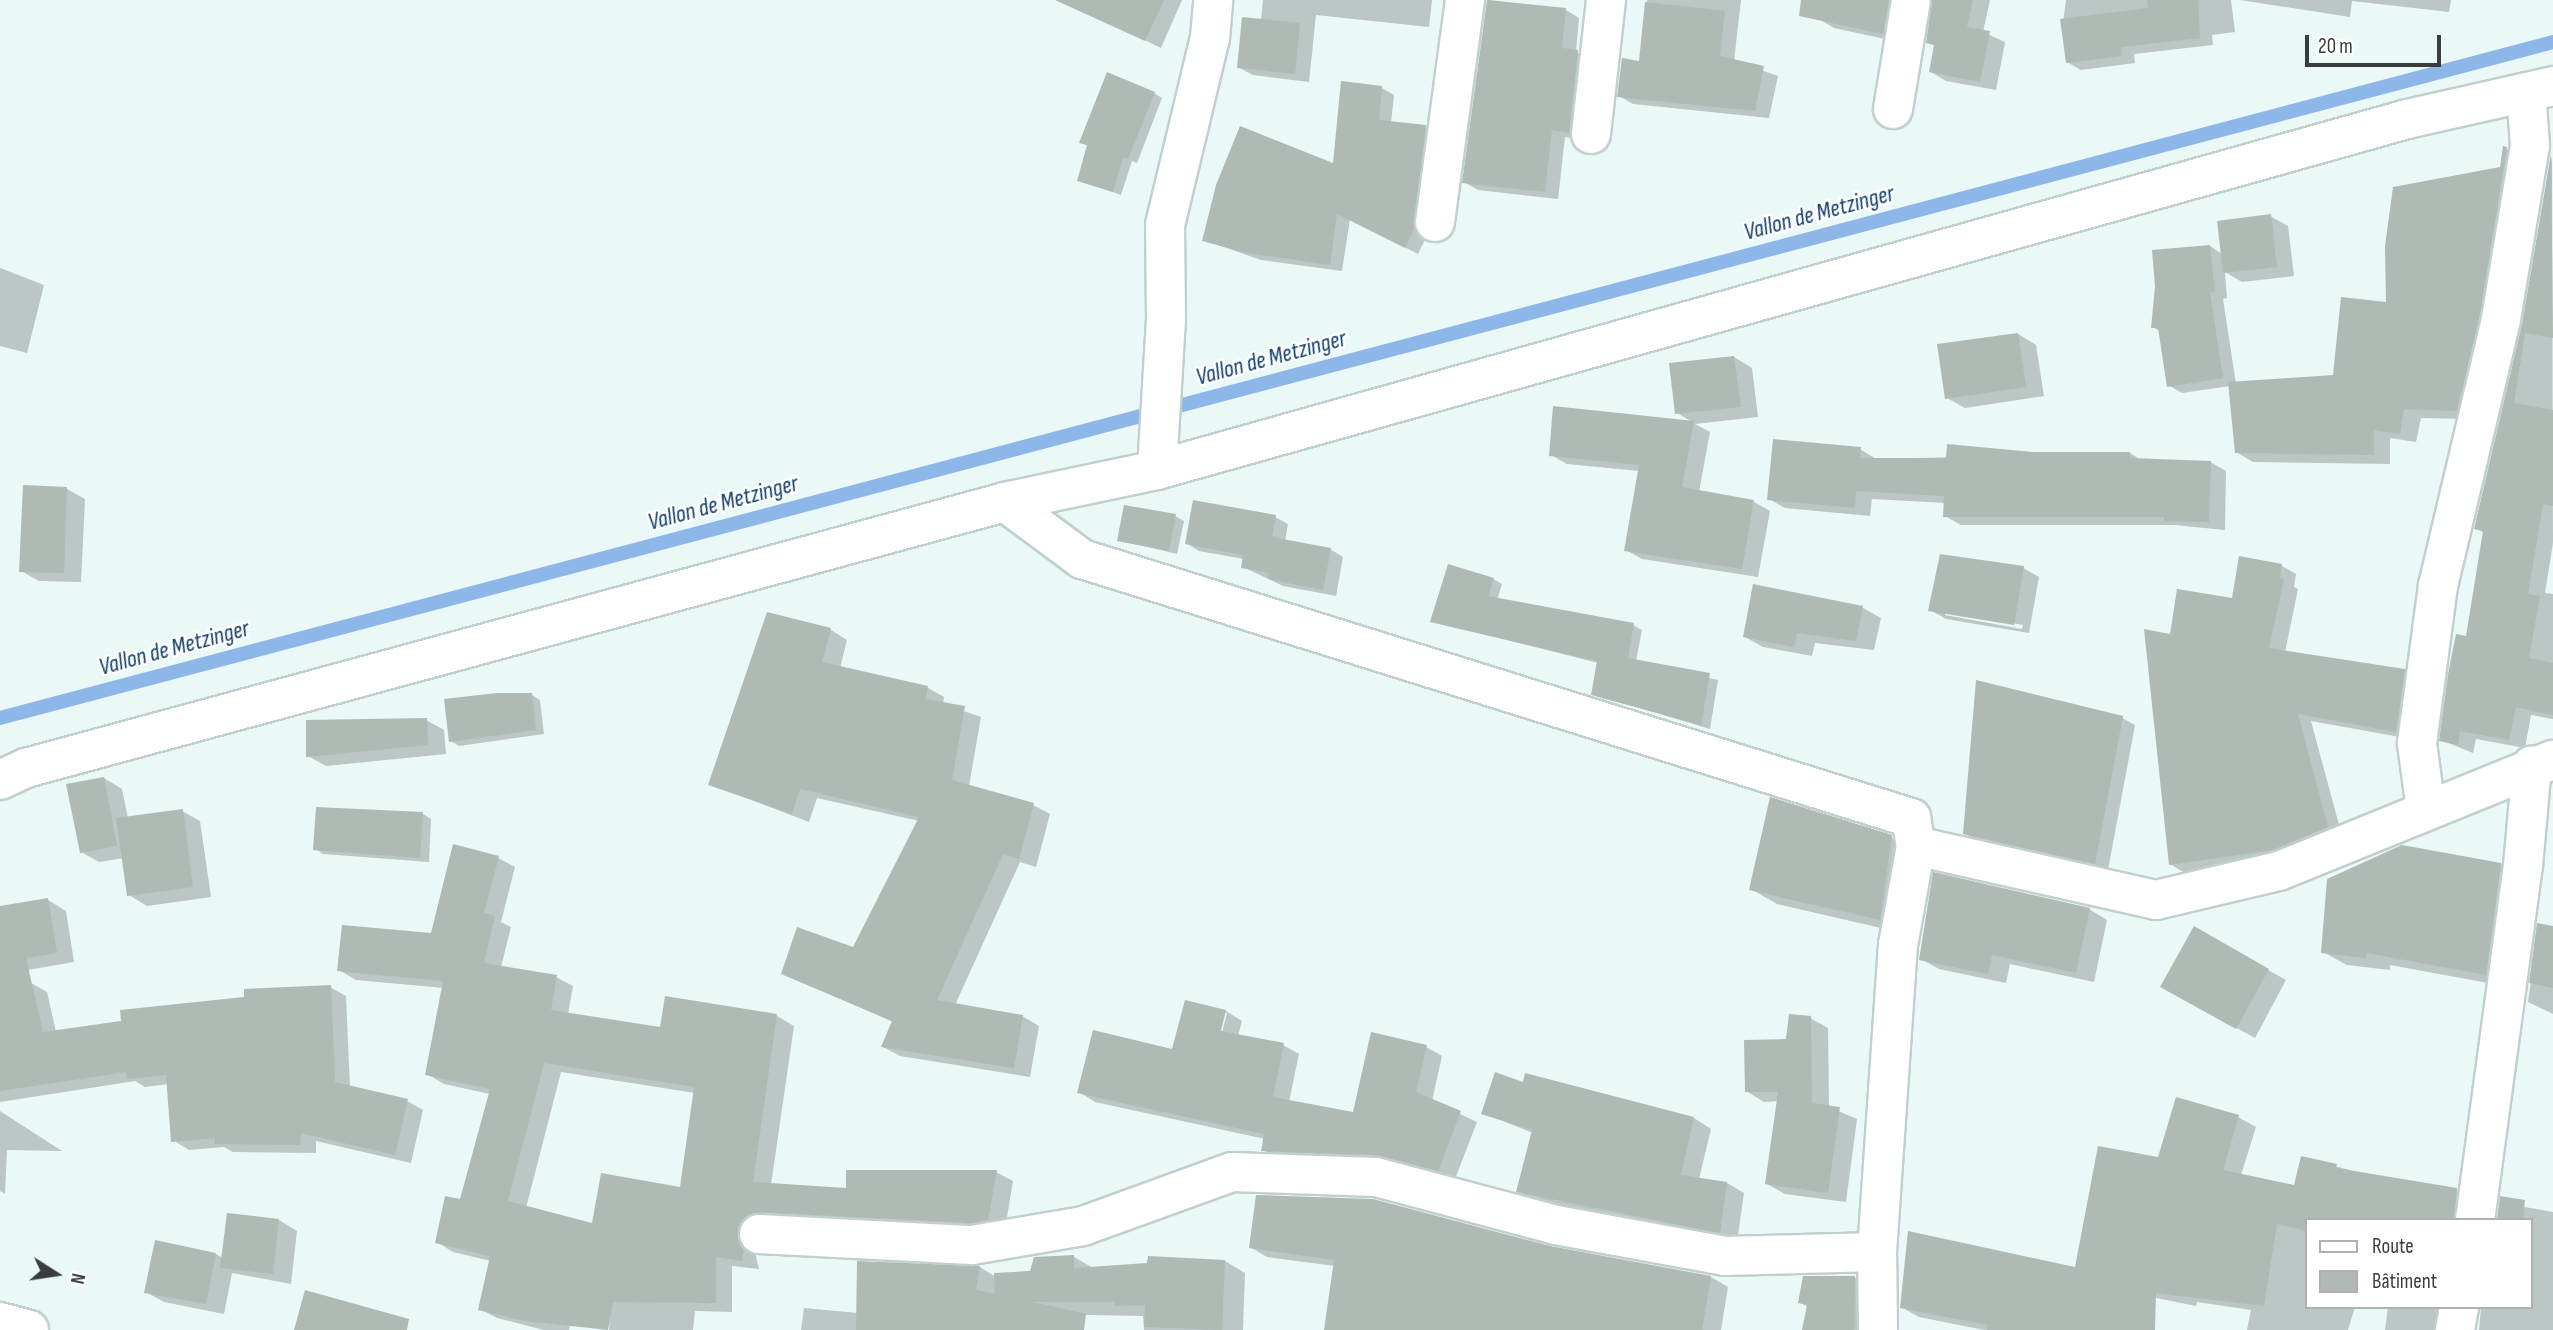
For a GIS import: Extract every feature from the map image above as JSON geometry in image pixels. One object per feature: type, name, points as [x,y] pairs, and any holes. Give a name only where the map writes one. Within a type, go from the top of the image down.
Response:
[{"type":"street","points":[[1157,470],[1166,319],[1165,225],[1210,38],[1213,0]]},
{"type":"street","points":[[1435,222],[1465,0]]},
{"type":"street","points":[[1591,134],[1606,0]]},
{"type":"street","points":[[1893,109],[1911,0]]},
{"type":"street","points":[[0,780],[26,768],[1005,502],[1157,470],[2380,127],[2539,89],[2501,319],[2438,586],[2417,743],[2426,810]]},
{"type":"street","points":[[1005,502],[1082,559],[1911,818],[1916,846],[1898,944],[1877,1252],[1878,1330]]},
{"type":"street","points":[[1916,846],[2156,900],[2279,871],[2543,763]]},
{"type":"street","points":[[2475,1218],[2523,866],[2543,763]]},
{"type":"street","points":[[759,1234],[972,1245],[1083,1226],[1232,1172],[1376,1177],[1556,1225],[1725,1256],[1877,1252]]},
{"type":"street","points":[[2455,1330],[2459,1309]]},
{"type":"street","points":[[0,1322],[29,1330]]},
{"type":"building","points":[[1055,0],[1164,0],[1145,41]]},
{"type":"building","points":[[1487,0],[1566,8],[1562,48],[1578,50],[1569,133],[1552,130],[1545,192],[1462,183]]},
{"type":"building","points":[[1801,0],[1889,0],[1883,34],[1799,16]]},
{"type":"building","points":[[1932,0],[1973,0],[1967,27],[1990,31],[1980,82],[1929,72],[1934,45],[1926,43]]},
{"type":"building","points":[[2147,0],[2198,0],[2200,38],[2121,47],[2122,56],[2066,63],[2060,19],[2148,8]]},
{"type":"building","points":[[1645,2],[1725,11],[1720,56],[1764,66],[1755,111],[1617,97],[1622,58],[1639,61]]},
{"type":"building","points":[[1242,17],[1300,23],[1295,74],[1237,68]]},
{"type":"building","points":[[1107,72],[1155,92],[1128,159],[1123,157],[1113,192],[1077,181],[1087,145],[1079,143]]},
{"type":"building","points":[[1341,81],[1382,86],[1379,120],[1426,125],[1414,228],[1405,248],[1337,214],[1330,265],[1247,253],[1202,241],[1216,185],[1240,126],[1333,163]]},
{"type":"building","points":[[2503,146],[2507,147],[2480,315],[2457,411],[2404,409],[2400,434],[2374,430],[2374,455],[2235,453],[2228,382],[2333,375],[2341,297],[2386,302],[2385,246],[2393,187],[2500,167]]},
{"type":"building","points":[[2551,154],[2553,338],[2525,333],[2514,403],[2553,410],[2553,506],[2543,504],[2528,594],[2540,596],[2529,658],[2553,663],[2553,715],[2516,707],[2509,740],[2460,731],[2458,745],[2439,741],[2448,674],[2456,634],[2466,636],[2483,531],[2474,529],[2522,324]]},
{"type":"building","points":[[2271,214],[2277,267],[2223,273],[2217,221]]},
{"type":"building","points":[[2210,245],[2215,292],[2210,292],[2223,378],[2167,387],[2158,328],[2151,328],[2155,286],[2152,250]]},
{"type":"building","points":[[2018,333],[2026,387],[1945,399],[1937,344]]},
{"type":"building","points":[[1734,356],[1741,407],[1675,414],[1669,363]]},
{"type":"building","points":[[1553,406],[1694,421],[1682,487],[1754,500],[1742,569],[1624,551],[1639,465],[1549,456]]},
{"type":"building","points":[[1773,439],[1861,447],[1860,458],[1946,458],[1947,444],[2033,452],[2130,452],[2130,458],[2211,461],[2209,522],[2164,521],[2164,517],[1943,517],[1944,496],[1856,491],[1855,508],[1767,500]]},
{"type":"building","points":[[23,485],[67,487],[64,573],[19,572]]},
{"type":"building","points":[[1193,500],[1276,515],[1272,537],[1331,548],[1323,590],[1268,579],[1269,573],[1241,568],[1243,555],[1185,544]]},
{"type":"building","points":[[1124,505],[1176,514],[1169,551],[1117,541]]},
{"type":"building","points":[[1940,554],[2024,566],[2014,625],[1928,611]]},
{"type":"building","points":[[2239,556],[2282,564],[2280,578],[2284,579],[2269,648],[2405,669],[2396,732],[2298,714],[2328,827],[2272,850],[2169,865],[2144,629],[2170,634],[2177,589],[2232,598]]},
{"type":"building","points":[[1448,564],[1494,578],[1488,596],[1634,623],[1628,658],[1710,673],[1701,725],[1591,695],[1597,661],[1430,622]]},
{"type":"building","points":[[1753,584],[1863,606],[1856,641],[1797,633],[1794,647],[1743,637]]},
{"type":"building","points":[[767,612],[831,628],[822,662],[928,686],[926,699],[965,706],[952,780],[1034,803],[1019,859],[1003,854],[937,1000],[1023,1015],[1014,1068],[881,1047],[892,1021],[781,974],[797,927],[853,947],[919,817],[800,789],[792,814],[708,785]]},
{"type":"building","points":[[1976,680],[2123,716],[2095,864],[1963,834]]},
{"type":"building","points":[[497,693],[532,693],[536,730],[449,742],[444,699]]},
{"type":"building","points":[[427,718],[428,745],[306,757],[306,720]]},
{"type":"building","points":[[104,777],[117,846],[80,853],[66,784]]},
{"type":"building","points":[[1770,797],[1892,835],[1880,920],[1749,890]]},
{"type":"building","points":[[316,807],[423,812],[420,858],[313,850]]},
{"type":"building","points":[[183,809],[193,887],[127,896],[116,818]]},
{"type":"building","points":[[453,844],[499,856],[484,913],[495,916],[484,963],[557,975],[551,1010],[660,1027],[665,996],[777,1014],[753,1182],[846,1188],[846,1170],[997,1170],[988,1220],[971,1223],[759,1212],[740,1223],[737,1234],[744,1249],[742,1261],[716,1257],[716,1303],[613,1302],[608,1330],[526,1321],[478,1310],[490,1256],[435,1243],[445,1196],[460,1199],[490,1089],[425,1075],[443,981],[337,971],[342,925],[431,933]],"holes":[[[544,1063],[694,1087],[680,1187],[601,1173],[592,1223],[508,1201]]]},
{"type":"building","points":[[2402,845],[2501,863],[2486,975],[2367,953],[2366,958],[2321,953],[2327,879]]},
{"type":"building","points":[[1933,872],[2090,908],[2076,973],[1992,955],[1988,974],[1919,960]]},
{"type":"building","points":[[48,898],[57,953],[26,958],[43,1032],[121,1021],[120,1010],[244,997],[244,989],[331,985],[335,1082],[408,1099],[395,1155],[301,1133],[300,1145],[215,1144],[215,1138],[171,1142],[166,1075],[127,1079],[126,1072],[0,1091],[0,906]]},
{"type":"building","points":[[2537,923],[2553,926],[2553,988],[2529,983]]},
{"type":"building","points":[[2194,926],[2269,969],[2236,1029],[2160,987]]},
{"type":"building","points":[[1185,1000],[1226,1010],[1221,1031],[1284,1043],[1273,1097],[1353,1112],[1371,1032],[1427,1045],[1416,1092],[1461,1111],[1438,1171],[1377,1155],[1261,1151],[1264,1134],[1077,1093],[1093,1030],[1172,1049]]},
{"type":"building","points":[[1789,1014],[1811,1016],[1812,1103],[1840,1107],[1828,1193],[1765,1184],[1778,1092],[1745,1092],[1744,1040],[1786,1039]]},
{"type":"building","points":[[1495,1072],[1523,1082],[1525,1073],[1694,1117],[1681,1175],[1727,1182],[1720,1233],[1516,1192],[1532,1130],[1481,1114]]},
{"type":"building","points":[[2176,1097],[2239,1115],[2223,1170],[2294,1185],[2301,1156],[2337,1164],[2336,1168],[2457,1188],[2454,1218],[2304,1218],[2304,1231],[2277,1224],[2264,1306],[2156,1293],[2155,1330],[1987,1330],[1988,1325],[1900,1308],[1908,1231],[2075,1267],[2098,1146],[2158,1157]]},
{"type":"building","points":[[1256,1195],[1373,1199],[1550,1246],[1711,1276],[1702,1330],[1324,1330],[1334,1260],[1249,1248]]},
{"type":"building","points":[[2500,1196],[2525,1200],[2523,1218],[2497,1218]]},
{"type":"building","points":[[227,1213],[279,1219],[273,1274],[220,1268]]},
{"type":"building","points":[[155,1240],[216,1253],[206,1304],[144,1293]]},
{"type":"building","points":[[1074,1255],[1074,1268],[1147,1263],[1148,1256],[1225,1260],[1222,1330],[1144,1327],[1145,1305],[1115,1306],[1115,1302],[1033,1302],[1086,1314],[1084,1330],[856,1330],[857,1261],[980,1266],[976,1290],[995,1294],[994,1273],[1030,1271],[1034,1257]]},
{"type":"building","points":[[1803,1276],[1855,1276],[1854,1330],[1802,1330],[1807,1305],[1798,1303]]},
{"type":"building","points":[[305,1290],[409,1319],[407,1330],[294,1330]]},
{"type":"waterway","name":"Vallon de Metzinger","points":[[0,718],[2553,42]]}]
